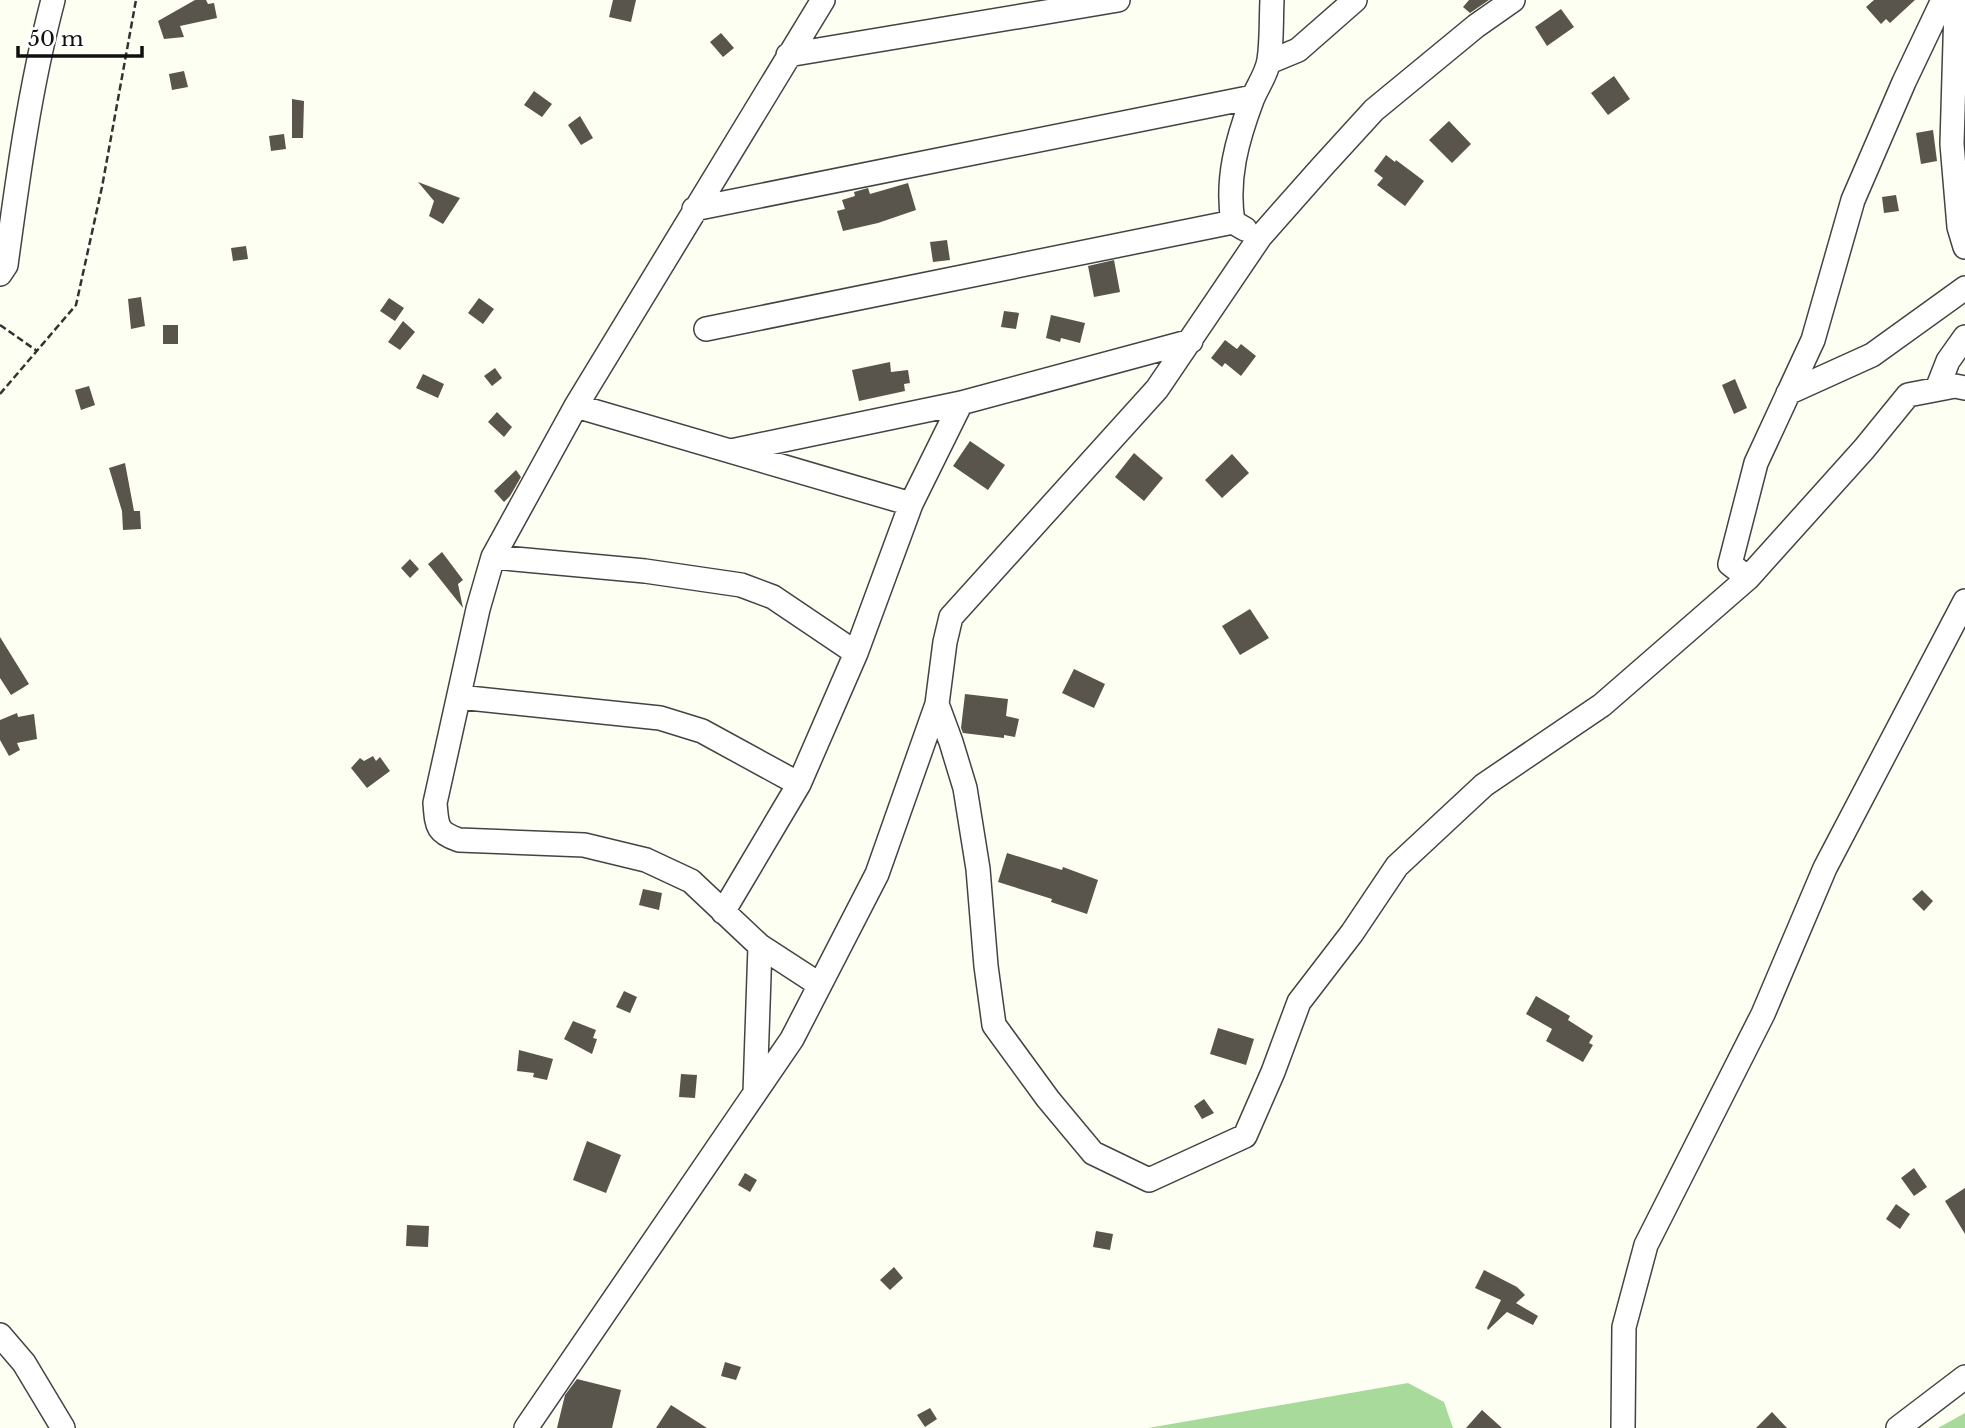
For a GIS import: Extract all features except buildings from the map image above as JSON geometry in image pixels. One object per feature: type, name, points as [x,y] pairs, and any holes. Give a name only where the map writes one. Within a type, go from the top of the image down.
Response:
[{"type":"street","points":[[0,274],[6,265],[20,159],[53,0]]},
{"type":"street","points":[[820,985],[760,946],[691,881],[646,860],[584,845],[459,840],[444,834],[437,825],[435,803],[492,557],[576,406],[823,0]]},
{"type":"street","points":[[788,55],[1118,0]]},
{"type":"street","points":[[1233,222],[1230,176],[1236,145],[1269,62],[1272,0]]},
{"type":"street","points":[[1269,62],[1298,50],[1355,0]]},
{"type":"street","points":[[526,1428],[792,1039],[877,874],[937,704],[951,617],[1157,389],[1260,237],[1374,110],[1476,26],[1513,0]]},
{"type":"street","points":[[1748,578],[1730,564],[1756,463],[1813,340],[1853,200],[1943,0]]},
{"type":"street","points":[[1952,0],[1956,8],[1952,144],[1959,226],[1965,247]]},
{"type":"street","points":[[694,209],[1253,97]]},
{"type":"street","points":[[706,329],[1233,222],[1260,237]]},
{"type":"street","points":[[1788,393],[1872,355],[1965,288]]},
{"type":"street","points":[[1937,389],[1948,361],[1965,337]]},
{"type":"street","points":[[731,451],[961,403],[1191,341]]},
{"type":"street","points":[[937,704],[965,788],[978,869],[994,1025],[1048,1099],[1093,1153],[1149,1180],[1245,1136],[1299,1002],[1352,933],[1397,866],[1484,785],[1602,705],[1748,578],[1864,449],[1908,395],[1955,386],[1965,388]]},
{"type":"street","points":[[723,912],[799,784],[856,653],[911,504],[961,403]]},
{"type":"street","points":[[576,406],[911,504]]},
{"type":"street","points":[[492,557],[645,571],[741,585],[773,597],[856,653]]},
{"type":"street","points":[[1623,1428],[1624,1327],[1646,1245],[1763,1014],[1825,868],[1965,601]]},
{"type":"street","points":[[458,697],[660,718],[702,731],[799,784]]},
{"type":"street","points":[[755,1093],[760,946]]},
{"type":"street","points":[[0,1335],[24,1363],[63,1428]]},
{"type":"street","points":[[1898,1428],[1965,1377]]},
{"type":"path","points":[[0,394],[76,305],[102,187],[136,0]]},
{"type":"path","points":[[0,325],[37,351]]},
{"type":"green space","points":[[1408,1383],[1444,1402],[1453,1428],[1148,1428]]},
{"type":"green space","points":[[1965,1413],[1965,1428],[1938,1428]]}]
